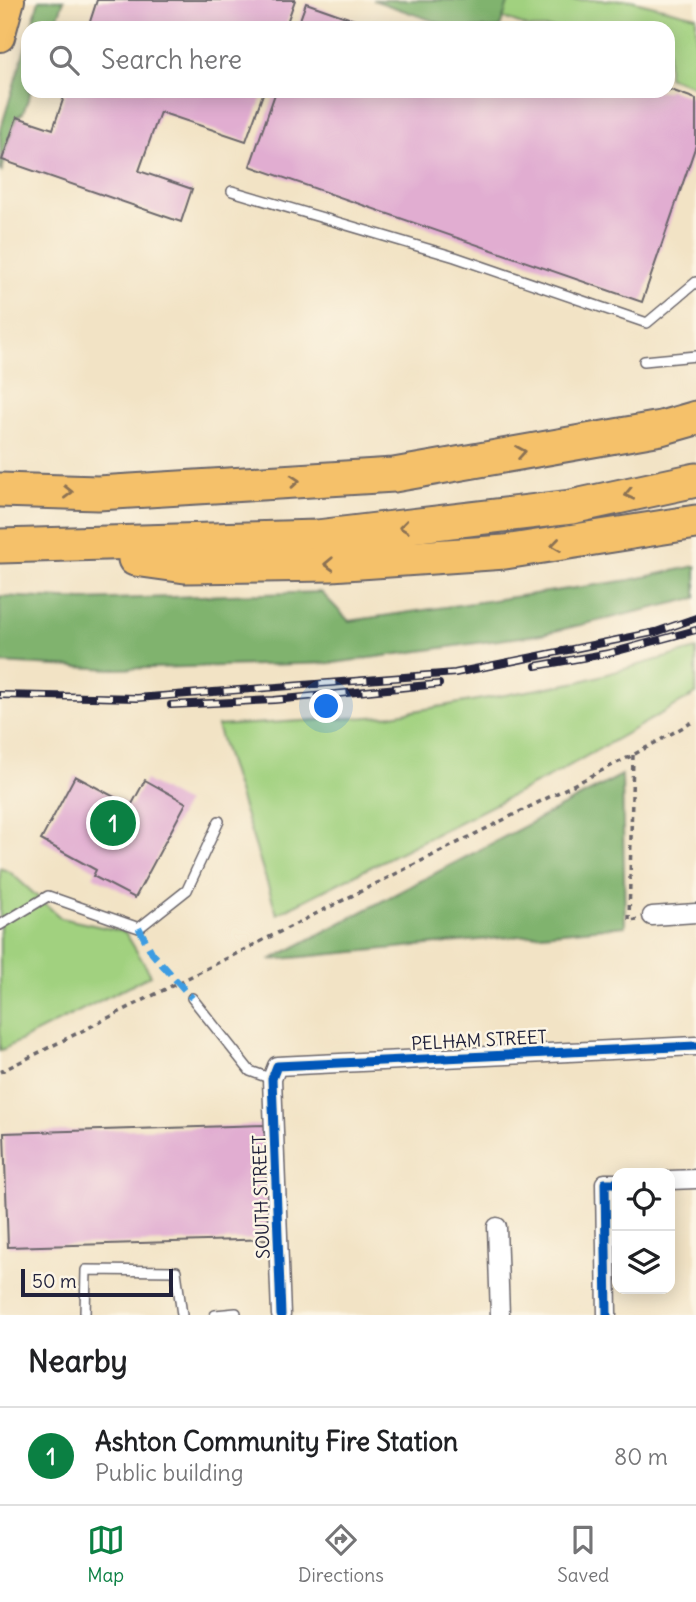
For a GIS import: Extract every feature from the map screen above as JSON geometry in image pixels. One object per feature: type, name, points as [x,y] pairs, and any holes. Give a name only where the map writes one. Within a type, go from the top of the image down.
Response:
[{"type":"highway","points":[[0,490],[98,493],[394,475],[661,428],[696,418]]},
{"type":"highway","points":[[0,546],[317,537],[571,507],[696,480]]},
{"type":"highway","points":[[48,546],[185,566],[331,564],[505,552],[696,522]]},
{"type":"main road","points":[[0,37],[10,0]]},
{"type":"street","points":[[652,916],[696,912]]},
{"type":"street","name":"PELHAM STREET","points":[[272,1079],[277,1066],[696,1046]]},
{"type":"street","name":"SOUTH STREET","points":[[272,1079],[281,1315]]},
{"type":"street","points":[[675,1180],[696,1179]]},
{"type":"street","points":[[607,1315],[605,1183],[612,1183]]},
{"type":"street","points":[[497,1227],[500,1315]]},
{"type":"lane","points":[[232,191],[455,257],[647,323],[696,282]]},
{"type":"lane","points":[[644,362],[696,356]]},
{"type":"lane","points":[[0,925],[48,896],[139,928],[187,890],[219,821]]},
{"type":"lane","points":[[192,998],[250,1071],[272,1079]]},
{"type":"lane","points":[[85,1315],[86,1270],[176,1271],[182,1315]]},
{"type":"lane","points":[[215,1315],[236,1313]]},
{"type":"path","points":[[0,1072],[633,755],[696,720]]},
{"type":"path","points":[[633,755],[629,921],[652,916]]},
{"type":"green space","points":[[39,0],[64,0],[56,21],[33,21]]},
{"type":"green space","points":[[373,0],[509,0],[502,21],[434,21]]},
{"type":"green space","points":[[508,0],[630,0],[696,16],[696,87],[675,80],[675,21],[511,21],[503,18]]},
{"type":"green space","points":[[21,62],[21,98],[28,98],[23,113],[17,117],[2,159],[5,161],[1,173],[0,132]]},
{"type":"green space","points":[[696,566],[696,598],[542,634],[334,663],[114,669],[0,663],[0,596],[83,600],[321,592],[349,621],[630,580]]},
{"type":"green space","points":[[696,649],[696,694],[551,776],[277,914],[217,726],[386,716],[578,682]]},
{"type":"green space","points":[[622,775],[625,926],[270,960]]},
{"type":"green space","points":[[0,868],[10,872],[61,918],[125,932],[151,975],[0,1051]]},
{"type":"building","points":[[97,0],[295,0],[288,21],[90,21]]},
{"type":"building","points":[[306,3],[357,21],[300,21]]},
{"type":"building","points":[[675,92],[696,99],[696,145],[642,302],[250,166],[274,98],[675,98]]},
{"type":"building","points":[[64,98],[261,98],[246,141],[160,112],[139,171],[192,189],[181,222],[2,160],[17,117],[53,129]]},
{"type":"building","points":[[75,776],[131,806],[145,780],[186,803],[135,898],[93,876],[96,870],[41,840]]},
{"type":"building","points":[[266,1125],[269,1239],[8,1247],[4,1133]]},
{"type":"railway","points":[[0,695],[137,698],[455,673],[656,632],[696,618]]},
{"type":"railway","points":[[536,666],[610,653],[696,630]]},
{"type":"railway","points":[[171,705],[274,700],[439,684]]},
{"type":"marked path","points":[[139,928],[152,953],[192,998]]},
{"type":"cycle path","points":[[281,1315],[272,1079],[277,1066],[696,1046]]},
{"type":"cycle path","points":[[607,1315],[605,1183],[612,1183]]},
{"type":"place","name":"Ashton Community Fire Station","points":[[113,823]]}]
